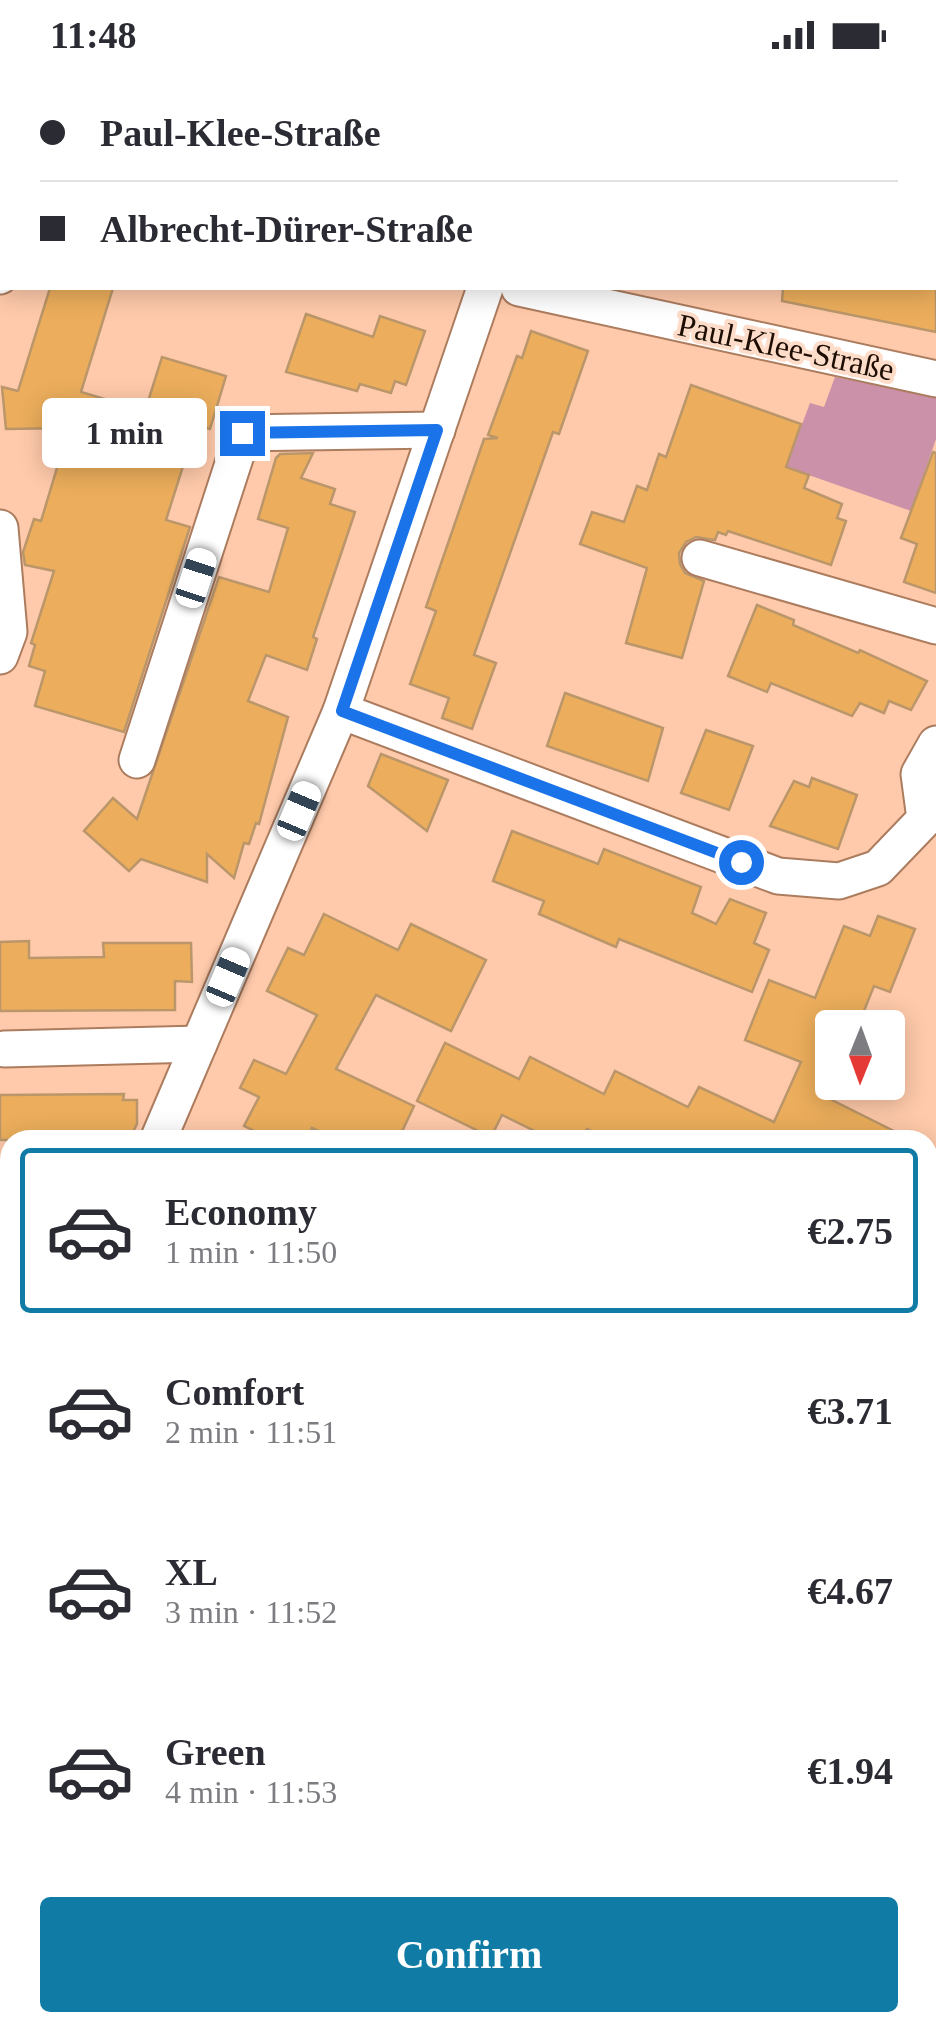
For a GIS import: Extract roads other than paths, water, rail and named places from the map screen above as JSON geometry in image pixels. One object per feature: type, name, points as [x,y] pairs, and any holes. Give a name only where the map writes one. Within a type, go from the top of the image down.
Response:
[{"type":"street","points":[[162,1130],[342,711],[484,290]]},
{"type":"street","name":"Paul-Klee-Straße","points":[[527,290],[936,379]]},
{"type":"street","points":[[137,760],[242,433],[437,430]]},
{"type":"street","points":[[0,528],[8,632],[0,656]]},
{"type":"street","points":[[700,558],[936,626]]},
{"type":"street","points":[[342,711],[778,876],[839,881],[878,868],[925,819],[920,774],[936,744]]},
{"type":"street","points":[[4,1048],[199,1044]]}]
